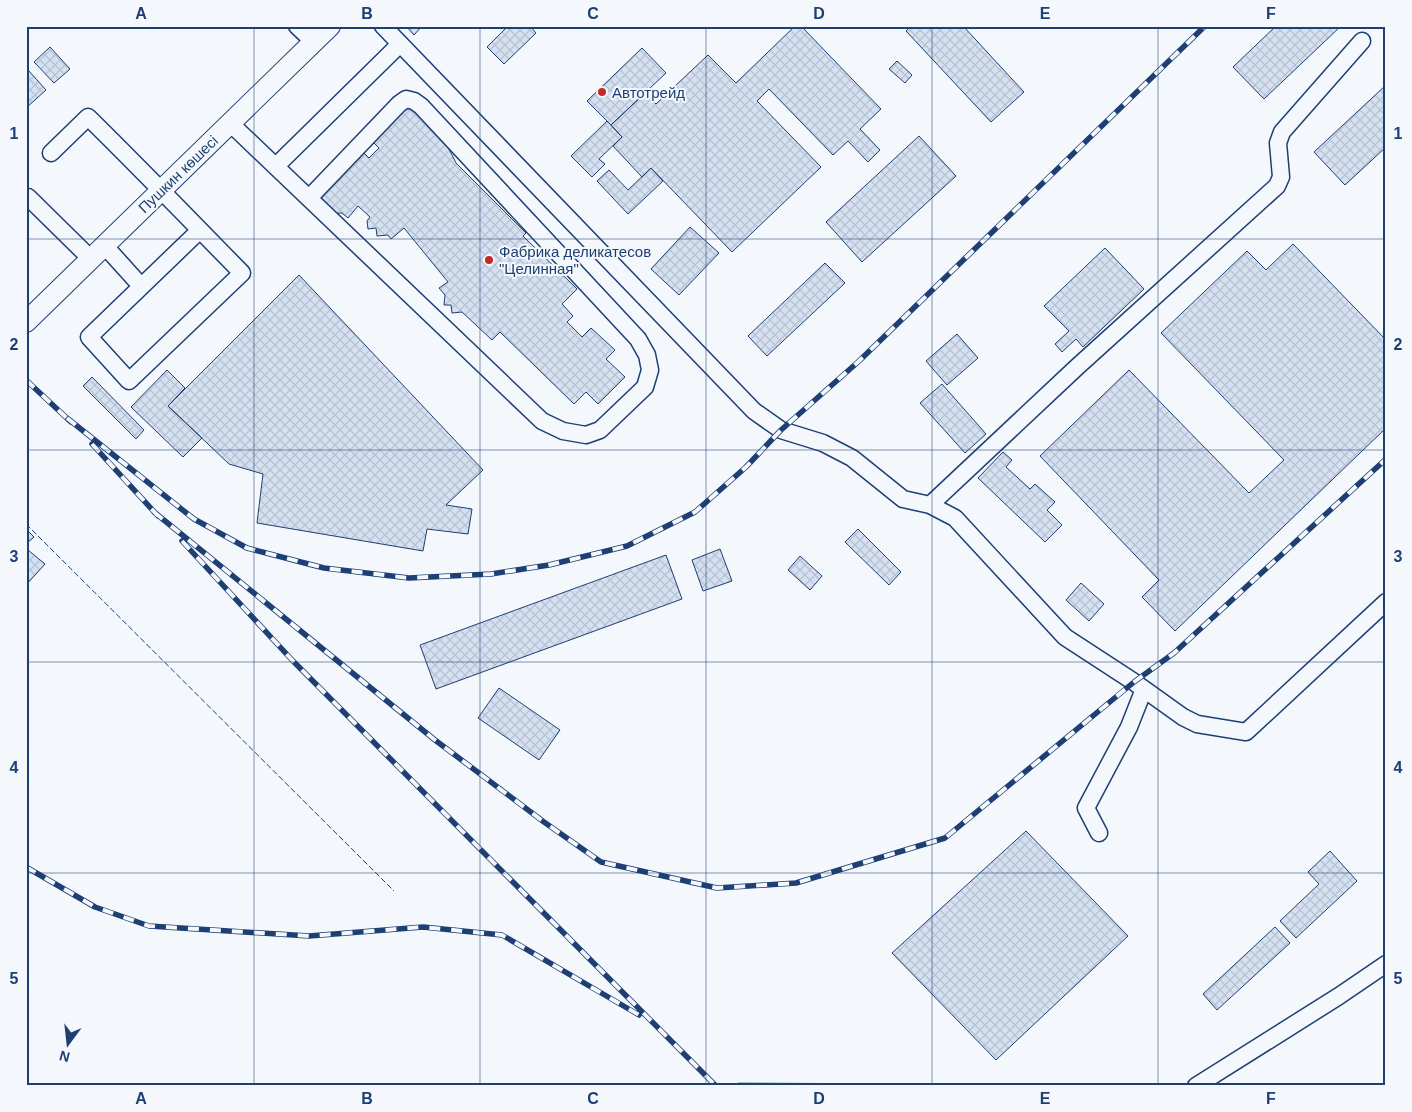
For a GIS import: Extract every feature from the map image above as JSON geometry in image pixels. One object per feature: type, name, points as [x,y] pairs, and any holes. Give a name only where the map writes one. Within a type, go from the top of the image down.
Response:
[{"type":"main road","name":"Пушкин көшесі","points":[[26,322],[330,26]]},
{"type":"street","points":[[297,26],[314,42]]},
{"type":"street","points":[[383,26],[754,411],[781,430],[823,443],[852,458],[904,500],[930,505],[955,518],[1065,637],[1183,717],[1197,724],[1246,732],[1386,602]]},
{"type":"street","points":[[930,505],[1077,367],[1277,186],[1280,177],[1278,143],[1282,132],[1362,41]]},
{"type":"street","points":[[276,166],[400,44]]},
{"type":"street","points":[[230,123],[276,166],[308,198],[542,421],[563,431],[586,435],[600,430],[645,387],[650,370],[647,355],[638,339],[421,106],[414,101],[406,99],[399,104],[308,198]]},
{"type":"street","points":[[51,153],[88,117],[161,190],[242,273],[129,380],[89,337],[200,230]]},
{"type":"street","points":[[26,199],[28,197],[142,286]]},
{"type":"street","points":[[1099,833],[1086,808],[1129,727],[1144,690]]},
{"type":"street","points":[[1196,1086],[1339,996],[1386,964]]},
{"type":"green space","points":[[738,1083],[1080,1085],[1080,1086],[741,1086]]},
{"type":"building","points":[[406,26],[422,26],[414,35]]},
{"type":"building","points":[[508,26],[530,26],[536,33],[504,64],[487,47]]},
{"type":"building","points":[[795,26],[801,26],[881,109],[860,129],[880,150],[868,162],[848,141],[833,155],[769,89],[757,101],[821,167],[732,252],[651,168],[642,177],[613,146],[622,137],[611,125],[645,93],[656,104],[708,55],[736,83]]},
{"type":"building","points":[[911,26],[963,26],[1024,92],[991,122],[906,31]]},
{"type":"building","points":[[1276,26],[1341,26],[1264,99],[1233,67]]},
{"type":"building","points":[[50,47],[70,69],[54,83],[34,62]]},
{"type":"building","points":[[642,48],[666,73],[611,125],[587,101]]},
{"type":"building","points":[[897,61],[912,75],[905,83],[889,69]]},
{"type":"building","points":[[29,71],[46,90],[26,108],[26,74]]},
{"type":"building","points":[[1386,85],[1386,147],[1345,185],[1314,152]]},
{"type":"building","name":"Фабрика деликатесов \"Целинная\"","points":[[407,105],[447,145],[456,163],[526,233],[523,236],[577,289],[562,304],[573,316],[567,322],[582,337],[591,328],[615,350],[606,359],[625,377],[598,404],[586,392],[574,404],[500,332],[492,340],[462,312],[452,313],[451,305],[444,305],[445,295],[439,288],[448,282],[404,228],[391,239],[388,235],[377,236],[376,228],[368,229],[367,221],[370,217],[358,206],[348,218],[342,213],[327,214],[310,199],[360,149],[369,158],[379,148],[371,140]]},
{"type":"building","points":[[607,121],[622,137],[599,159],[605,164],[592,177],[571,156]]},
{"type":"building","points":[[919,136],[956,176],[862,262],[826,222]]},
{"type":"building","points":[[651,168],[663,181],[628,214],[597,181],[609,170],[628,190]]},
{"type":"building","points":[[690,227],[719,253],[679,295],[651,269]]},
{"type":"building","points":[[1293,244],[1386,340],[1386,428],[1175,631],[1142,597],[1159,580],[1040,456],[1129,370],[1249,493],[1284,460],[1161,333],[1247,251],[1266,270]]},
{"type":"building","points":[[1105,248],[1144,289],[1083,347],[1076,339],[1062,352],[1055,344],[1069,331],[1044,306]]},
{"type":"building","points":[[825,263],[845,283],[767,356],[748,336]]},
{"type":"building","points":[[299,275],[483,470],[446,505],[472,509],[468,534],[427,529],[423,551],[257,523],[263,474],[229,464],[168,406]]},
{"type":"building","points":[[957,334],[978,358],[947,385],[926,361]]},
{"type":"building","points":[[167,370],[185,388],[168,406],[202,438],[183,457],[131,407]]},
{"type":"building","points":[[92,377],[144,430],[136,439],[83,386]]},
{"type":"building","points":[[942,384],[986,434],[965,453],[920,403]]},
{"type":"building","points":[[1003,452],[1012,460],[1006,467],[1030,489],[1035,484],[1055,502],[1047,510],[1062,525],[1045,542],[978,478]]},
{"type":"building","points":[[26,529],[34,537],[26,544]]},
{"type":"building","points":[[858,529],[901,572],[889,585],[845,542]]},
{"type":"building","points":[[720,549],[732,581],[703,591],[692,560]]},
{"type":"building","points":[[28,550],[45,564],[26,585],[26,553]]},
{"type":"building","points":[[666,555],[682,599],[436,689],[420,645]]},
{"type":"building","points":[[800,556],[822,576],[810,590],[788,570]]},
{"type":"building","points":[[1081,583],[1104,604],[1089,621],[1066,600]]},
{"type":"building","points":[[499,688],[560,730],[539,760],[478,718]]},
{"type":"building","points":[[1026,831],[1128,936],[996,1060],[892,953]]},
{"type":"building","points":[[1330,851],[1357,881],[1296,938],[1280,921],[1319,884],[1308,872]]},
{"type":"building","points":[[1275,927],[1290,943],[1217,1010],[1203,994]]},
{"type":"railway","points":[[67,418],[194,519],[247,548],[324,568],[409,578],[491,574],[549,565],[627,546],[695,512],[746,467],[781,430],[858,362],[1205,26]]},
{"type":"railway","points":[[26,380],[71,422]]},
{"type":"railway","points":[[92,444],[158,516]]},
{"type":"railway","points":[[154,512],[435,740],[544,822],[601,862],[717,888],[796,883],[945,838],[1134,682],[1174,653],[1386,459]]},
{"type":"railway","points":[[182,541],[293,661],[716,1086]]},
{"type":"railway","points":[[26,867],[95,907],[149,926],[309,936],[423,927],[502,935],[639,1015]]},
{"type":"fence","points":[[26,524],[394,891]]},
{"type":"place","name":"Автотрейд","points":[[602,92]]},
{"type":"place","name":"Фабрика деликатесов \"Целинная\"","points":[[489,260]]}]
